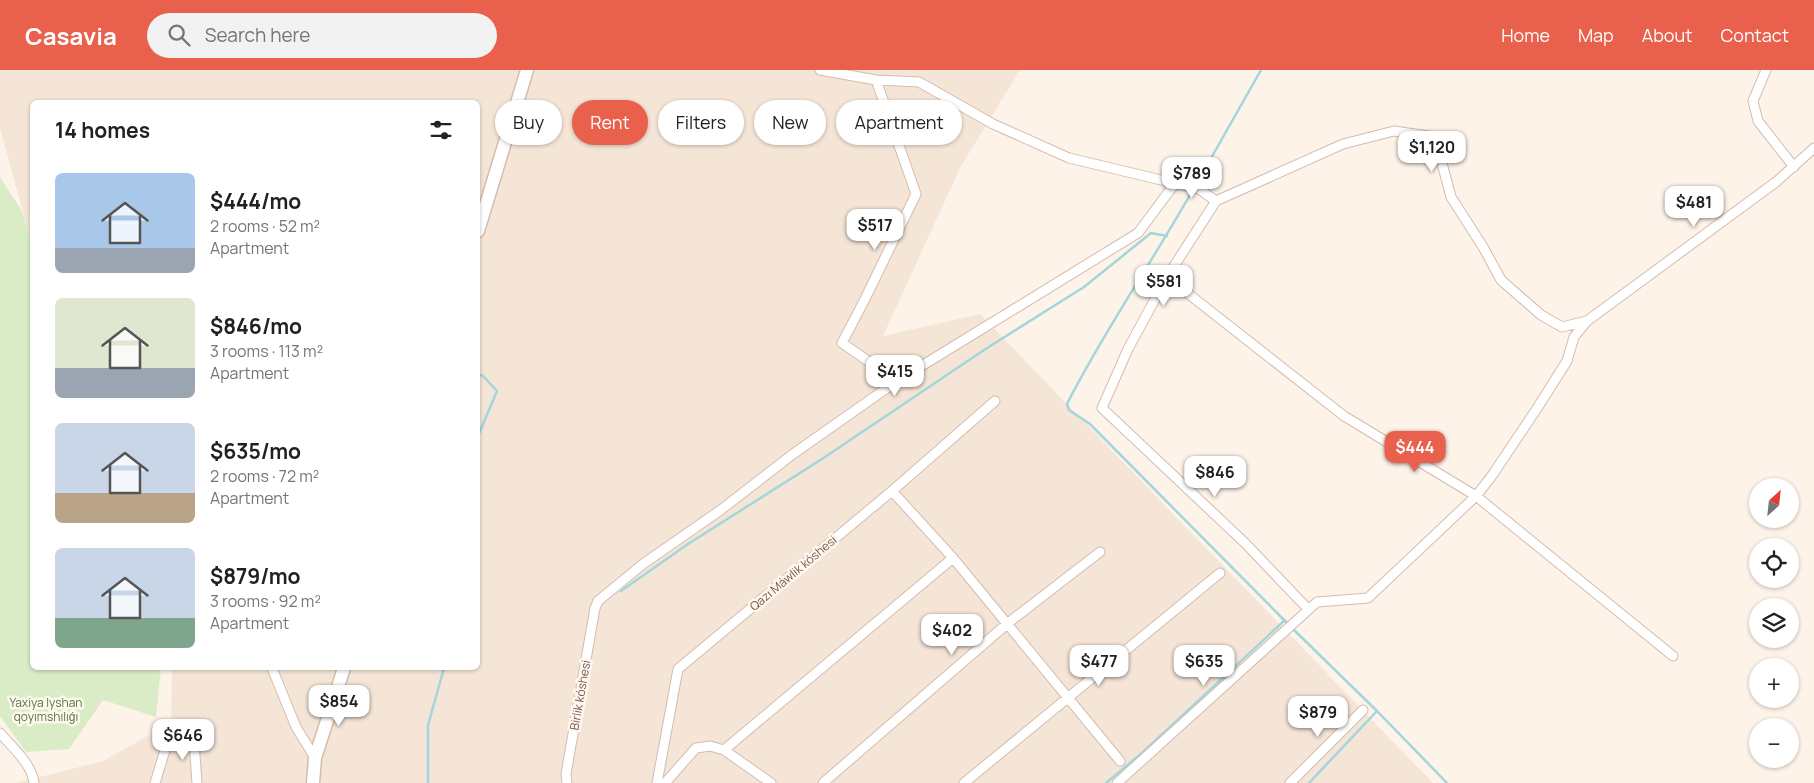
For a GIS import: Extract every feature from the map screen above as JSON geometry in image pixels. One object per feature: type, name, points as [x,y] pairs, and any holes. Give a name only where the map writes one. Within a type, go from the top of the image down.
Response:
[{"type":"main road","points":[[480,225],[527,70]]},
{"type":"main road","points":[[313,783],[315,758],[343,670]]},
{"type":"street","points":[[820,70],[876,80],[918,82],[993,124],[1069,158],[1176,182],[1199,189],[1216,201]]},
{"type":"street","points":[[1766,70],[1753,101],[1758,121],[1794,167]]},
{"type":"street","points":[[876,80],[916,194],[842,343],[897,381],[1138,233],[1176,182]]},
{"type":"street","points":[[1308,609],[1246,543],[1102,408],[1128,349],[1167,277],[1216,201],[1343,144],[1394,131],[1434,137],[1451,196],[1501,280],[1541,315],[1562,327],[1587,322]]},
{"type":"street","points":[[1117,783],[1317,602],[1368,598],[1476,496],[1491,478],[1567,361],[1574,337],[1587,322],[1776,182],[1814,148]]},
{"type":"street","points":[[1167,277],[1344,416],[1476,496],[1673,656]]},
{"type":"street","name":"Birlik kóshesi","points":[[567,783],[566,774],[595,608],[598,601],[643,564],[897,381]]},
{"type":"street","name":"Qazı Máwlik kóshesi","points":[[658,783],[678,669],[892,491],[995,401]]},
{"type":"street","points":[[892,491],[953,558],[1120,761]]},
{"type":"street","points":[[823,783],[1008,624],[1100,552]]},
{"type":"street","points":[[724,750],[953,558]]},
{"type":"street","points":[[964,783],[1220,573]]},
{"type":"street","points":[[273,670],[296,726],[315,758]]},
{"type":"street","points":[[1290,783],[1364,710]]},
{"type":"street","points":[[155,783],[169,737],[182,732],[194,741],[197,783]]},
{"type":"street","points":[[0,733],[28,767],[34,777],[34,783]]},
{"type":"street","points":[[665,783],[696,748],[710,746],[724,750],[771,783]]},
{"type":"shaded area","points":[[0,70],[1020,70],[961,166],[883,336],[980,314],[1433,783],[16,783],[103,761],[171,723],[172,670],[480,670],[480,100],[30,100],[30,238],[0,128]]},
{"type":"green space","name":"Yaxiya Iyshan qoyımshılıǵı","points":[[0,177],[22,211],[30,238],[30,670],[161,670],[156,717],[103,700],[69,749],[26,752],[0,716]]},
{"type":"waterway","points":[[1197,183],[1261,70]]},
{"type":"waterway","points":[[1191,193],[1096,350],[1067,404],[1069,410],[1090,424],[1288,624]]},
{"type":"waterway","points":[[621,591],[688,544],[822,459],[984,350],[1084,287],[1151,233],[1167,236]]},
{"type":"waterway","points":[[480,375],[497,391],[480,431]]},
{"type":"waterway","points":[[1106,783],[1143,752],[1285,620]]},
{"type":"waterway","points":[[1293,629],[1447,783]]},
{"type":"waterway","points":[[428,783],[428,725],[443,670]]},
{"type":"waterway","points":[[1309,783],[1377,711]]}]
